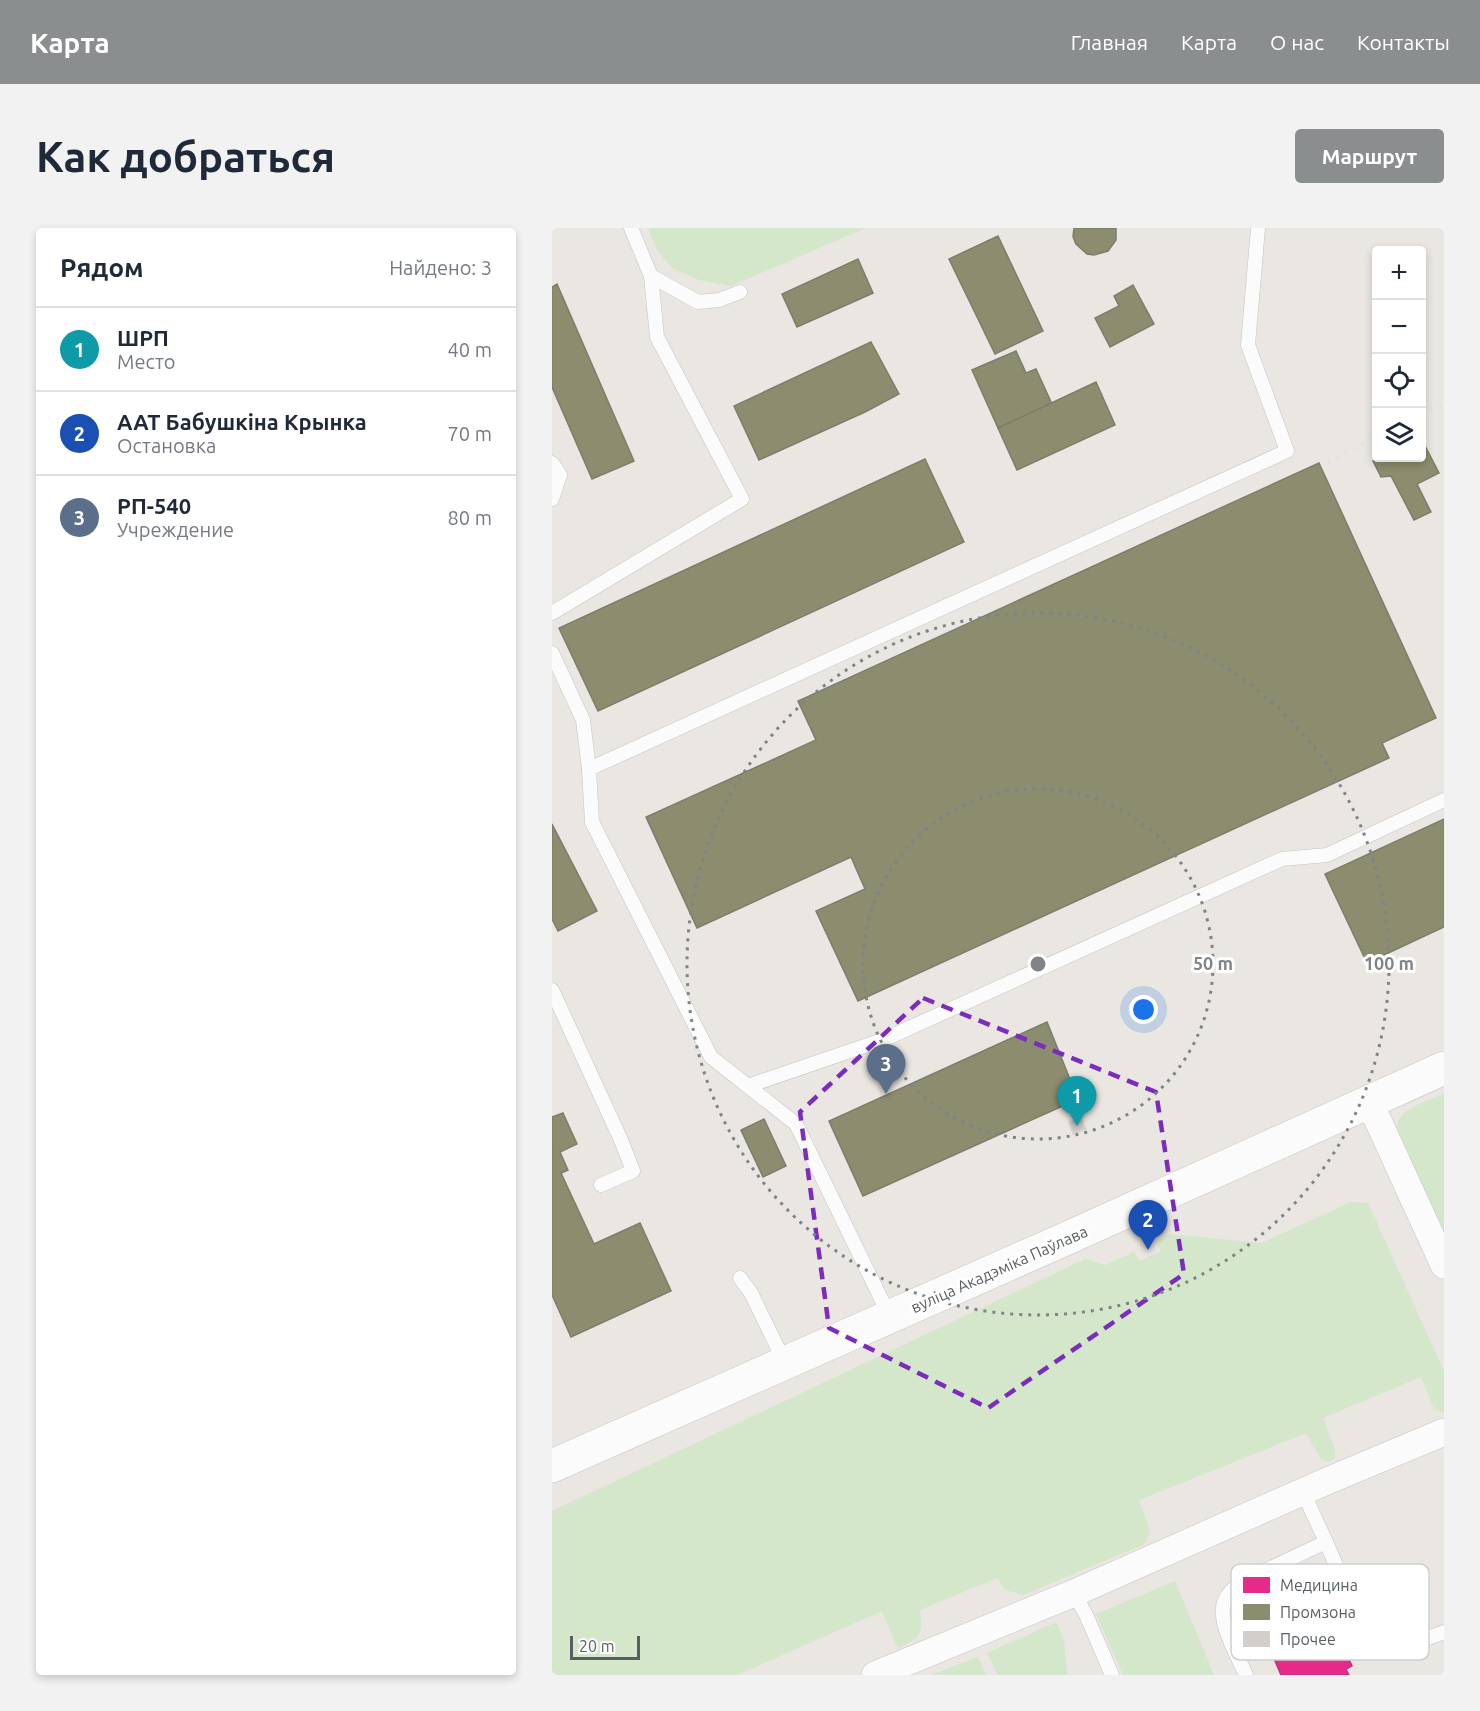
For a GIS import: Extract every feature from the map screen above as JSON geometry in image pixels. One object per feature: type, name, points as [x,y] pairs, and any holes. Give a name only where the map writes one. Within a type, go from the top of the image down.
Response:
[{"type":"main road","name":"вуліца Акадэміка Паўлава","points":[[552,1466],[1444,1068]]},
{"type":"street","points":[[1369,1101],[1444,1265]]},
{"type":"street","points":[[876,1675],[1074,1593],[1444,1431]]},
{"type":"lane","points":[[552,614],[742,499],[657,337],[651,276],[631,228]]},
{"type":"lane","points":[[589,770],[1287,451],[1248,345],[1258,228]]},
{"type":"lane","points":[[651,276],[698,302],[719,300],[740,292]]},
{"type":"lane","points":[[552,463],[560,475],[552,499]]},
{"type":"lane","points":[[552,653],[583,720],[592,822],[711,1057],[796,1124],[890,1317]]},
{"type":"lane","points":[[748,1086],[885,1039],[1282,859],[1327,855],[1444,800]]},
{"type":"lane","points":[[552,990],[633,1171],[601,1185]]},
{"type":"lane","points":[[740,1278],[751,1293],[785,1363]]},
{"type":"lane","points":[[1303,1492],[1336,1564]]},
{"type":"lane","points":[[1279,1564],[1326,1542]]},
{"type":"lane","points":[[1231,1590],[1223,1605],[1223,1620],[1231,1639]]},
{"type":"lane","points":[[1074,1593],[1112,1675]]},
{"type":"lane","points":[[1429,1637],[1444,1632]]},
{"type":"lane","points":[[1240,1660],[1246,1675]]},
{"type":"highlighted area","points":[[923,998],[1156,1092],[1184,1274],[988,1408],[829,1328],[800,1112]]},
{"type":"green space","points":[[648,228],[866,228],[731,286],[699,280],[672,268],[657,250]]},
{"type":"green space","points":[[1444,1094],[1444,1235],[1397,1128],[1398,1121],[1408,1110]]},
{"type":"green space","points":[[1351,1202],[1368,1203],[1444,1371],[1444,1413],[1434,1409],[1421,1377],[1323,1418],[1335,1450],[1335,1458],[1332,1460],[1321,1459],[1306,1433],[1139,1500],[1150,1531],[1145,1544],[1023,1595],[1005,1590],[997,1578],[920,1610],[921,1625],[918,1634],[898,1649],[882,1611],[737,1675],[552,1675],[552,1511],[1085,1259],[1106,1265],[1134,1252],[1140,1261],[1161,1251],[1156,1242],[1170,1234],[1261,1243]]},
{"type":"green space","points":[[1175,1581],[1214,1675],[1123,1675],[1096,1614]]},
{"type":"green space","points":[[1056,1622],[1064,1640],[1067,1675],[998,1675],[987,1653]]},
{"type":"green space","points":[[978,1657],[986,1675],[931,1675]]},
{"type":"building: Медицина","points":[[1275,1660],[1349,1660],[1352,1666],[1346,1669],[1349,1675],[1281,1675]]},
{"type":"building: Промзона","points":[[1074,228],[1116,228],[1116,240],[1108,251],[1094,255],[1087,254],[1076,244],[1073,237]]},
{"type":"building: Промзона","points":[[998,236],[1043,331],[995,354],[949,259]]},
{"type":"building: Промзона","points":[[858,259],[873,293],[797,327],[782,294]]},
{"type":"building: Промзона","points":[[557,284],[634,461],[592,479],[552,387],[552,287]]},
{"type":"building: Промзона","points":[[1133,285],[1154,324],[1110,347],[1095,318],[1119,306],[1114,296]]},
{"type":"building: Промзона","points":[[871,342],[899,394],[759,460],[734,406]]},
{"type":"building: Промзона","points":[[1016,351],[1026,373],[1036,369],[1052,404],[998,428],[972,370]]},
{"type":"building: Промзона","points":[[1096,382],[1115,425],[1017,470],[998,428]]},
{"type":"building: Промзона","points":[[1426,448],[1439,473],[1417,484],[1431,512],[1414,520],[1391,476],[1381,477],[1374,462],[1426,462]]},
{"type":"building: Промзона","points":[[925,459],[964,542],[598,711],[559,628]]},
{"type":"building: Промзона","points":[[1319,463],[1436,718],[1382,743],[1389,758],[858,1001],[816,911],[865,889],[851,857],[697,928],[646,817],[816,740],[798,701]]},
{"type":"building: Промзона","points":[[1444,819],[1444,927],[1367,963],[1325,874]]},
{"type":"building: Промзона","points":[[552,824],[597,911],[558,931],[552,919]]},
{"type":"building: Промзона","points":[[1047,1022],[1078,1099],[863,1196],[829,1121]]},
{"type":"building: Промзона","points":[[563,1113],[577,1144],[560,1152],[568,1170],[561,1173],[594,1244],[640,1223],[671,1291],[571,1337],[552,1295],[552,1117]]},
{"type":"building: Промзона","points":[[764,1119],[786,1166],[763,1177],[741,1130]]},
{"type":"building: Прочее","points":[[1081,1118],[1086,1129],[1073,1134],[1069,1122]]},
{"type":"railway","points":[[1426,412],[1444,404]]},
{"type":"railway","points":[[1328,462],[1372,439]]},
{"type":"place","name":"РП-540","points":[[886,1094]]},
{"type":"place","name":"ШРП","points":[[1077,1126]]},
{"type":"place","name":"ААТ Бабушкіна Крынка","points":[[1148,1250]]}]
